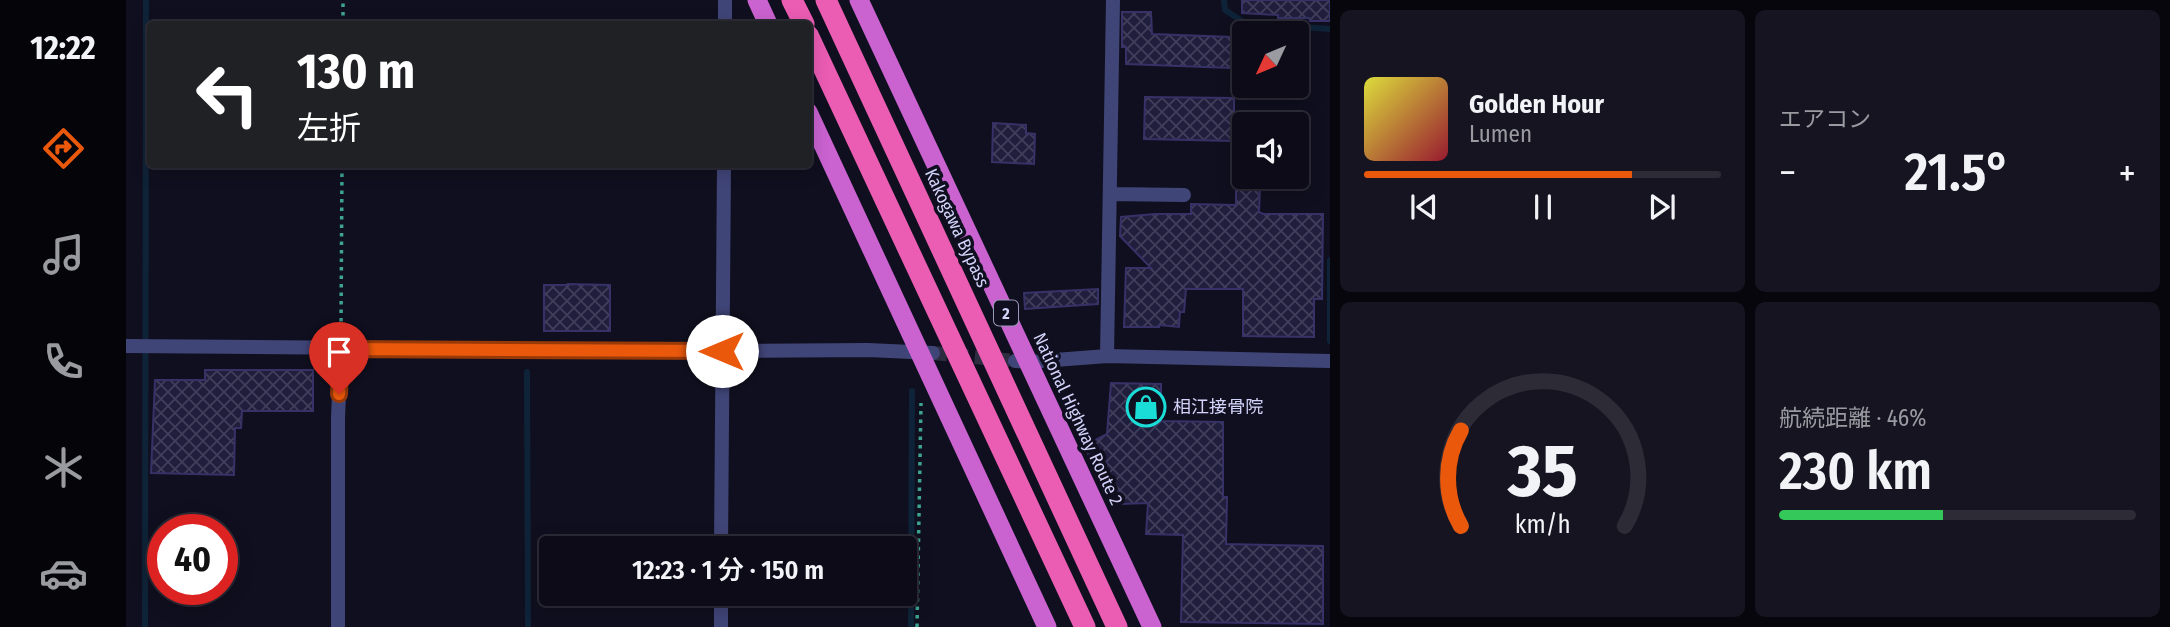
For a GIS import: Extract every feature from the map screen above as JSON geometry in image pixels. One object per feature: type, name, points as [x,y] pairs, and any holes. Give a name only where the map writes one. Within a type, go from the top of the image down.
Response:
[{"type":"highway","points":[[757,0],[767,21]]},
{"type":"highway","points":[[792,0],[802,21]]},
{"type":"highway","name":"Kakogawa Bypass","points":[[826,0],[1117,627]]},
{"type":"highway","name":"National Highway Route 2","points":[[859,0],[1022,362],[1152,627]]},
{"type":"highway","points":[[812,43],[1085,627]]},
{"type":"highway","points":[[812,120],[926,353],[932,381],[1047,627]]},
{"type":"street","points":[[725,0],[725,21]]},
{"type":"street","points":[[1107,356],[1113,0]]},
{"type":"street","points":[[721,536],[724,168]]},
{"type":"street","points":[[1110,194],[1184,195]]},
{"type":"street","points":[[126,346],[868,350],[926,353]]},
{"type":"street","points":[[338,627],[338,418],[341,349]]},
{"type":"street","points":[[1022,362],[1107,356],[1330,360]]},
{"type":"street","points":[[721,606],[721,627]]},
{"type":"path","points":[[343,0],[343,21]]},
{"type":"path","points":[[341,349],[342,168]]},
{"type":"path","points":[[917,627],[921,393],[932,381]]},
{"type":"building","points":[[1242,0],[1330,0],[1330,21],[1242,13]]},
{"type":"building","points":[[1122,12],[1151,12],[1152,34],[1232,37],[1231,68],[1126,64],[1126,47],[1122,47]]},
{"type":"building","points":[[1145,97],[1234,98],[1232,141],[1144,139]]},
{"type":"building","points":[[993,123],[1026,125],[1026,133],[1035,134],[1034,164],[992,162]]},
{"type":"building","points":[[1236,189],[1260,189],[1259,212],[1263,214],[1323,214],[1322,299],[1314,299],[1314,337],[1243,336],[1243,289],[1186,289],[1184,312],[1180,312],[1179,327],[1124,327],[1126,268],[1151,268],[1120,236],[1121,217],[1191,214],[1191,204],[1236,205]]},
{"type":"building","points":[[544,285],[610,285],[610,331],[544,331]]},
{"type":"building","points":[[1098,289],[1098,304],[1025,309],[1024,293]]},
{"type":"building","points":[[205,370],[313,370],[313,411],[242,411],[241,428],[235,428],[234,475],[151,473],[155,380],[205,380]]},
{"type":"building","points":[[1111,383],[1161,384],[1161,421],[1223,422],[1223,497],[1227,497],[1226,544],[1323,546],[1323,624],[1181,622],[1183,535],[1146,534],[1148,503],[1121,504],[1120,492],[1107,491],[1107,462],[1094,466],[1084,446],[1107,434]]},
{"type":"waterway","points":[[145,627],[146,0]]},
{"type":"waterway","points":[[1224,0],[1225,10],[1245,23],[1330,29]]},
{"type":"waterway","points":[[1330,260],[1330,341]]},
{"type":"waterway","points":[[527,372],[528,627]]},
{"type":"waterway","points":[[911,627],[912,391]]},
{"type":"tunnel","points":[[933,353],[1015,361]]},
{"type":"place","name":"相江接骨院","points":[[1146,407]]},
{"type":"route","points":[[339,394],[341,349],[722,351]]}]
